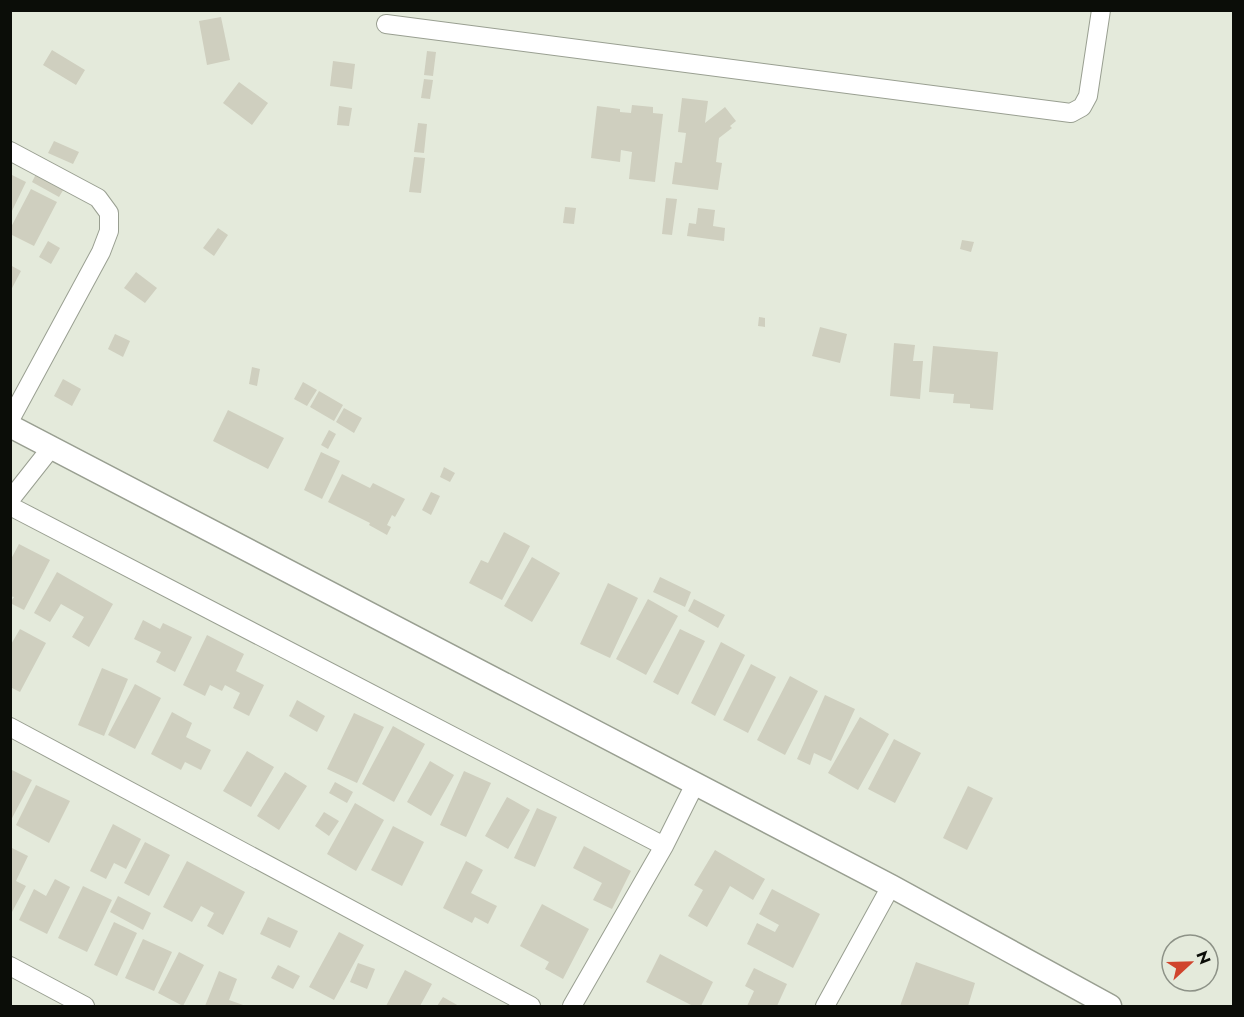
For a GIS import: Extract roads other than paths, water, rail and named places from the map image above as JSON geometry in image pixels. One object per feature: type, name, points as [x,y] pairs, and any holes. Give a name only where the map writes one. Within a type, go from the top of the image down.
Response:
[{"type":"street","points":[[386,24],[1071,113],[1082,107],[1088,96],[1101,10]]},
{"type":"street","points":[[10,151],[98,198],[109,213],[109,231],[101,252],[10,420]]},
{"type":"street","points":[[10,426],[891,886],[1110,1006]]},
{"type":"street","points":[[10,500],[51,448]]},
{"type":"street","points":[[10,506],[664,846]]},
{"type":"street","points":[[10,728],[531,1006]]},
{"type":"street","points":[[572,1006],[664,846],[695,784]]},
{"type":"street","points":[[825,1006],[891,886]]},
{"type":"street","points":[[10,966],[85,1006]]}]
